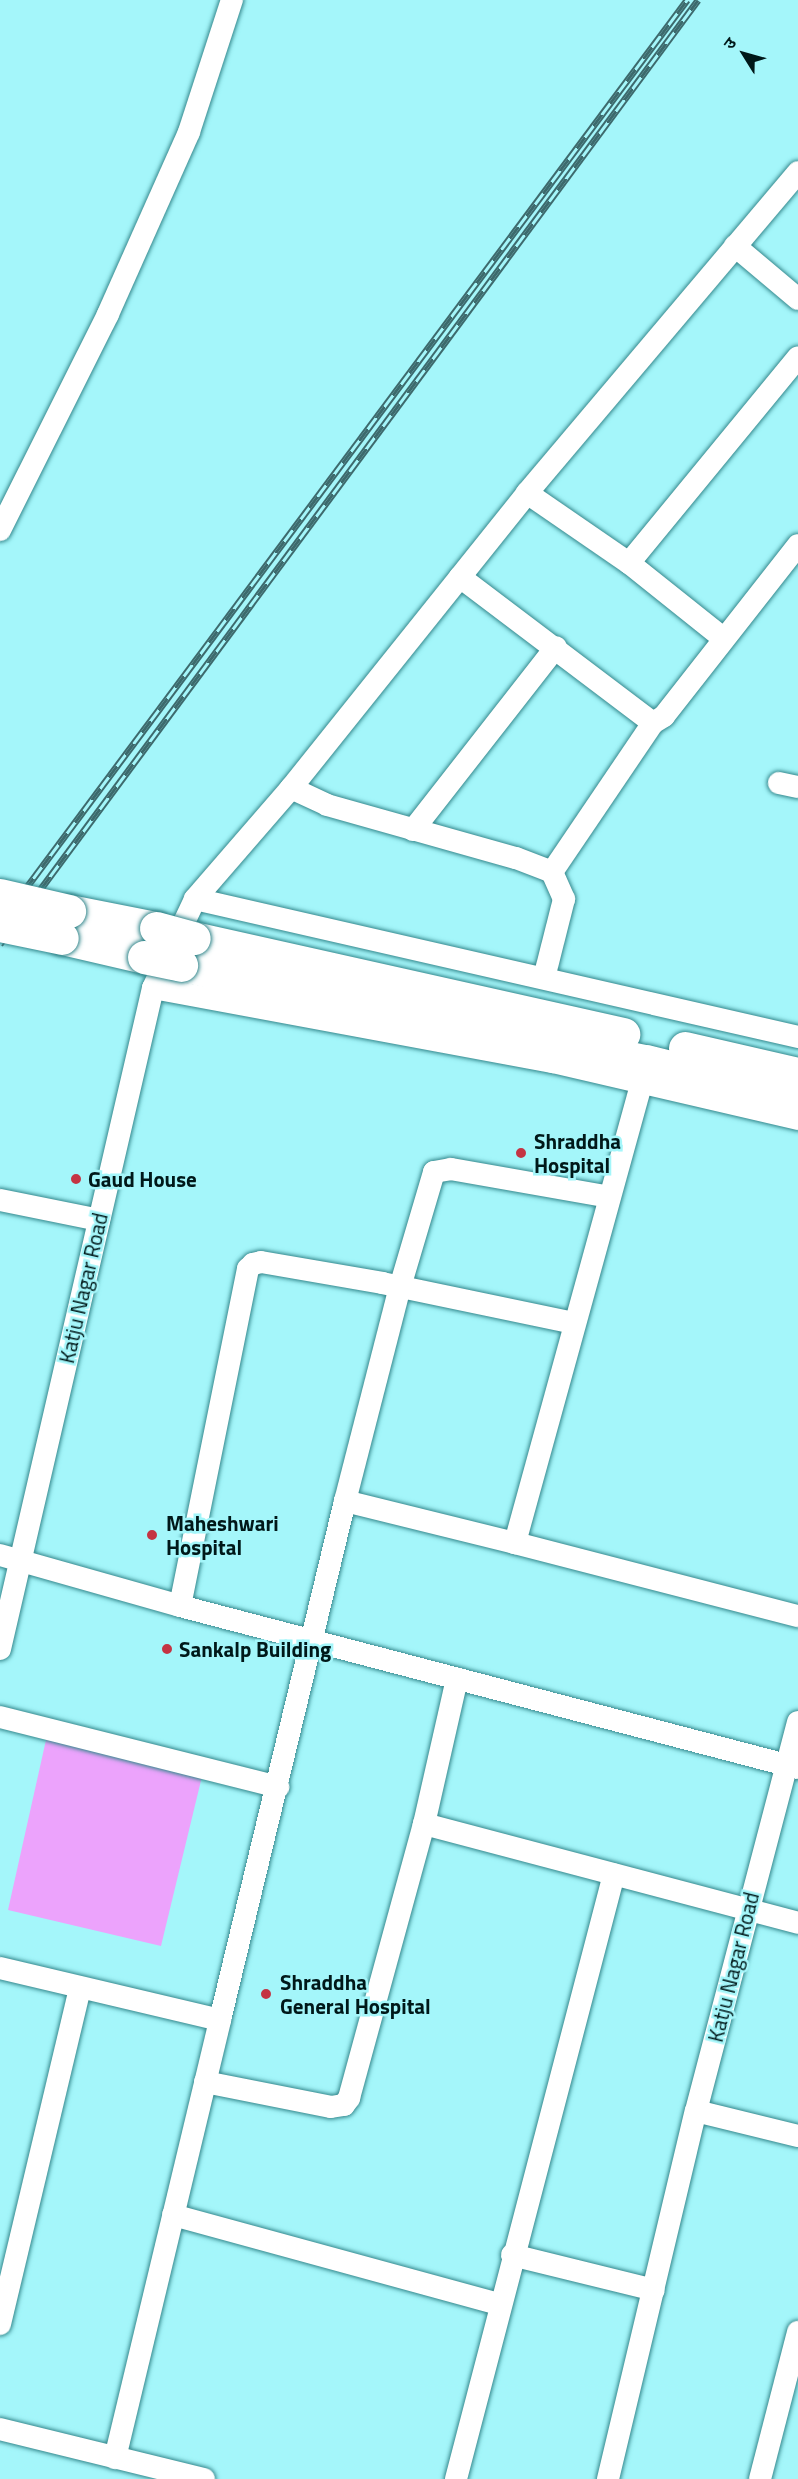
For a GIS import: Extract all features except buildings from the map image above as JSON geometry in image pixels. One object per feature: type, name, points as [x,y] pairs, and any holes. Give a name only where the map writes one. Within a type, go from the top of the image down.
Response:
[{"type":"highway","points":[[0,896],[65,925]]},
{"type":"highway","points":[[0,925],[65,925],[150,943],[646,1061],[798,1100]]},
{"type":"highway","points":[[188,952],[798,1074]]},
{"type":"street","points":[[0,530],[108,314],[189,132],[232,0]]},
{"type":"street","name":"Katju Nagar Road","points":[[0,1649],[10,1557],[99,1220],[153,988],[195,899],[291,788],[526,493],[798,172]]},
{"type":"street","points":[[735,246],[798,299]]},
{"type":"street","points":[[629,563],[798,357]]},
{"type":"street","points":[[526,493],[629,563],[723,638]]},
{"type":"street","points":[[552,872],[653,723],[664,716],[798,545]]},
{"type":"street","points":[[460,577],[556,647],[653,723]]},
{"type":"street","points":[[413,830],[556,647]]},
{"type":"street","points":[[291,788],[327,805],[552,872],[564,899],[544,978]]},
{"type":"street","points":[[195,899],[798,1037]]},
{"type":"street","points":[[153,988],[553,1062],[641,1085],[798,1119]]},
{"type":"street","points":[[514,1542],[641,1085]]},
{"type":"street","points":[[115,2458],[314,1641],[345,1501],[400,1287],[434,1172],[451,1169],[609,1197]]},
{"type":"street","points":[[0,1200],[99,1220]]},
{"type":"street","points":[[180,1606],[248,1269],[261,1262],[400,1287],[574,1323]]},
{"type":"street","points":[[345,1501],[514,1542],[798,1616]]},
{"type":"street","points":[[10,1557],[180,1606],[792,1766]]},
{"type":"street","points":[[205,2082],[331,2107],[344,2105],[354,2089],[424,1824],[457,1678]]},
{"type":"street","points":[[0,1718],[278,1787]]},
{"type":"street","name":"Katju Nagar Road","points":[[608,2479],[696,2111],[749,1907],[792,1766],[798,1722]]},
{"type":"street","points":[[424,1824],[749,1907],[798,1923]]},
{"type":"street","points":[[456,2479],[512,2254],[614,1874]]},
{"type":"street","points":[[0,1968],[220,2020]]},
{"type":"street","points":[[0,2324],[80,1988]]},
{"type":"street","points":[[696,2111],[798,2136]]},
{"type":"street","points":[[173,2215],[499,2304]]},
{"type":"street","points":[[512,2254],[654,2290]]},
{"type":"street","points":[[760,2479],[798,2332]]},
{"type":"street","points":[[0,2429],[204,2479]]},
{"type":"shaded area","points":[[48,1731],[205,1764],[161,1946],[8,1910]]},
{"type":"railway","points":[[0,923],[687,0]]},
{"type":"railway","points":[[0,944],[698,0]]},
{"type":"place","name":"Shraddha Hospital","points":[[521,1153]]},
{"type":"place","name":"Gaud House","points":[[76,1179]]},
{"type":"place","name":"Maheshwari Hospital","points":[[152,1535]]},
{"type":"place","name":"Sankalp Building","points":[[167,1649]]},
{"type":"place","name":"Shraddha General Hospital","points":[[266,1994]]}]
